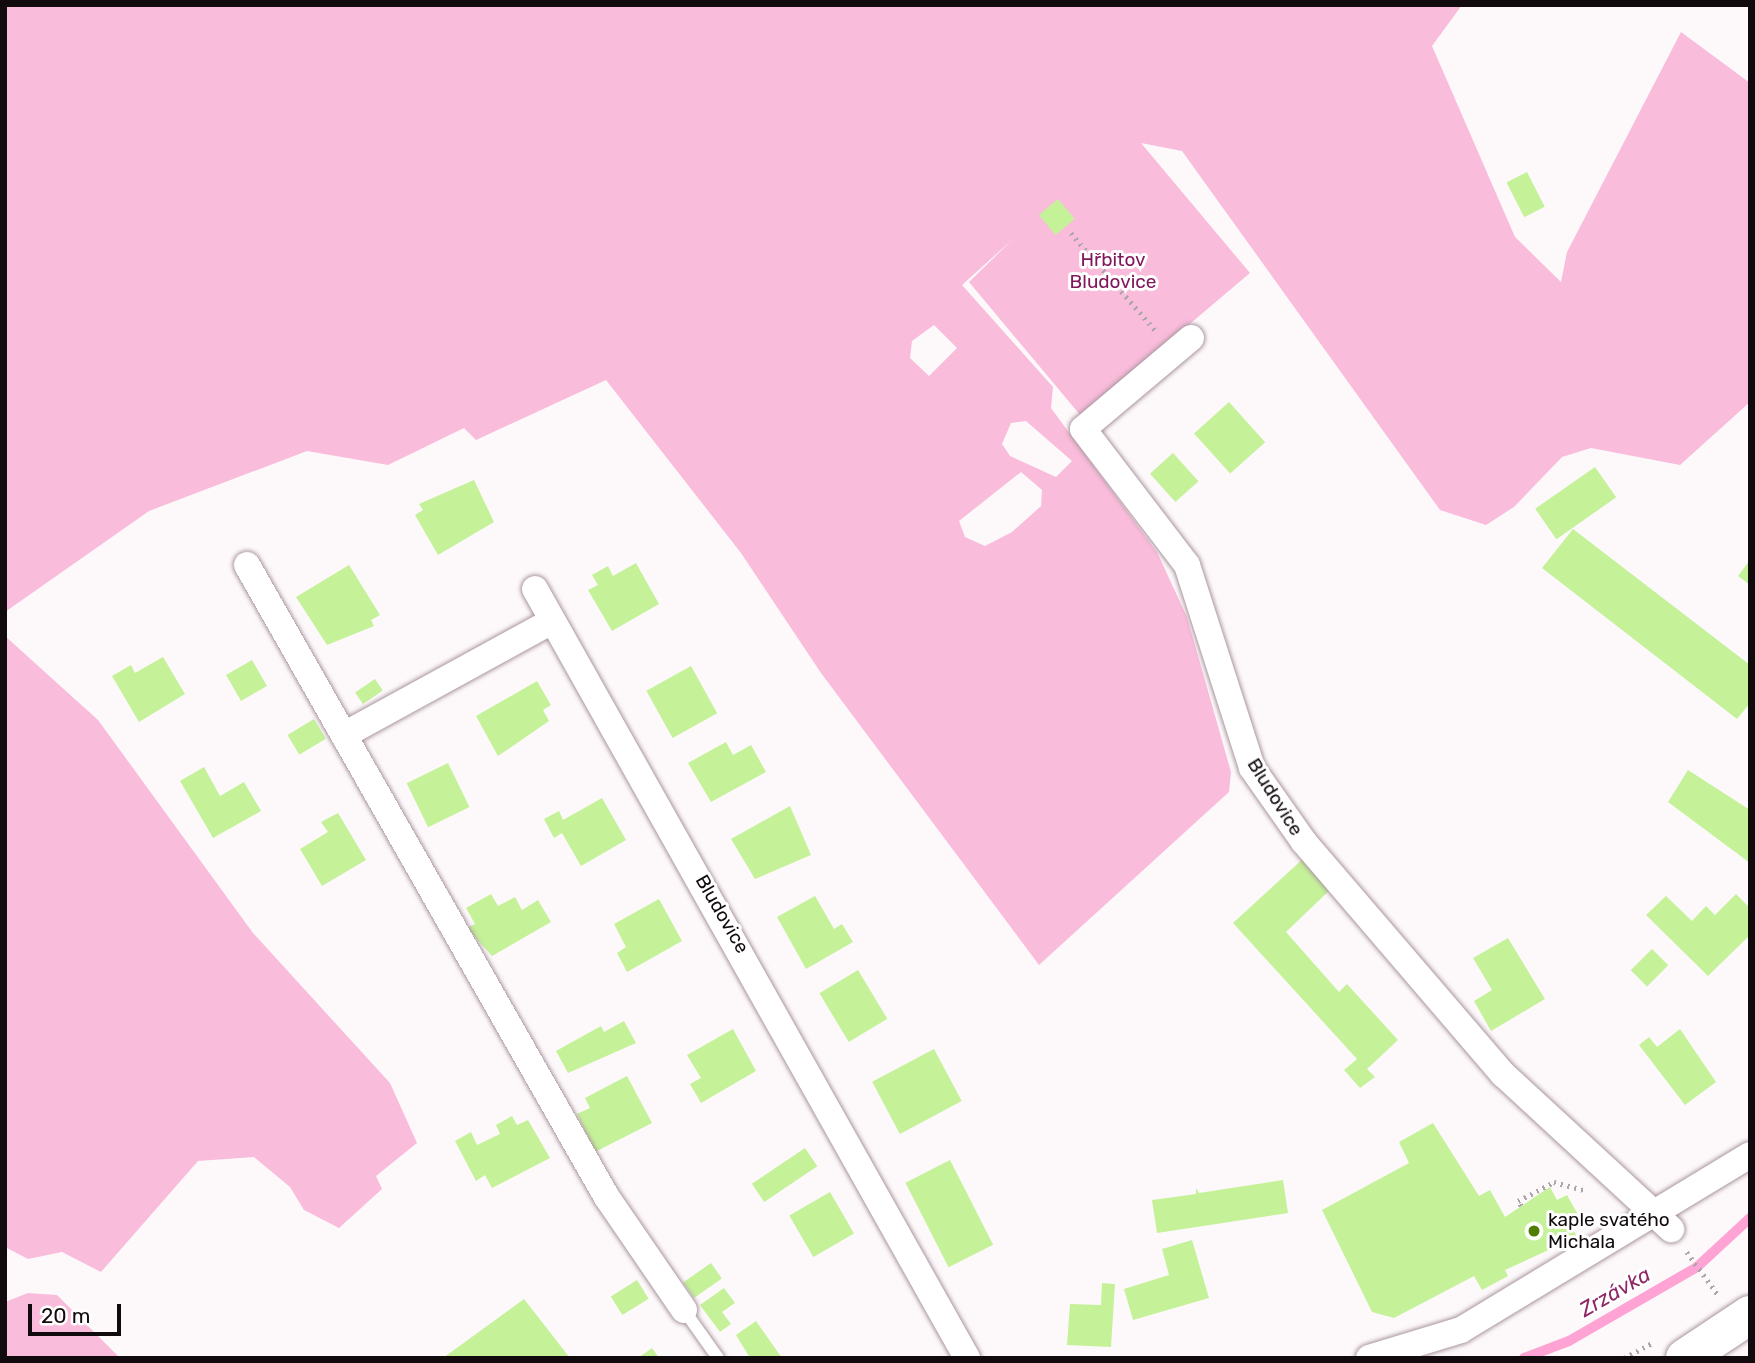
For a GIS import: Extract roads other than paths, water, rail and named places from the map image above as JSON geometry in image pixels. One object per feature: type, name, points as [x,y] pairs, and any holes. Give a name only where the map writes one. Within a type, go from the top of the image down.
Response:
[{"type":"main road","points":[[1704,1353],[1750,1315]]},
{"type":"street","name":"Bludovice","points":[[1183,345],[1083,429],[1187,565],[1252,768],[1304,842],[1503,1074],[1663,1219]]},
{"type":"street","points":[[247,565],[607,1196],[684,1310]]},
{"type":"street","name":"Bludovice","points":[[535,589],[967,1358]]},
{"type":"street","points":[[344,735],[552,621]]},
{"type":"street","points":[[1369,1358],[1461,1329],[1663,1219],[1750,1155]]},
{"type":"lane","points":[[684,1310],[718,1358]]},
{"type":"waterway","name":"Zrzávka","points":[[1524,1358],[1569,1341],[1697,1267],[1750,1218]]},
{"type":"place","name":"kaple svatého Michala","points":[[1534,1231]]},
{"type":"park label","name":"Hřbitov Bludovice","points":[[1113,271]]}]
